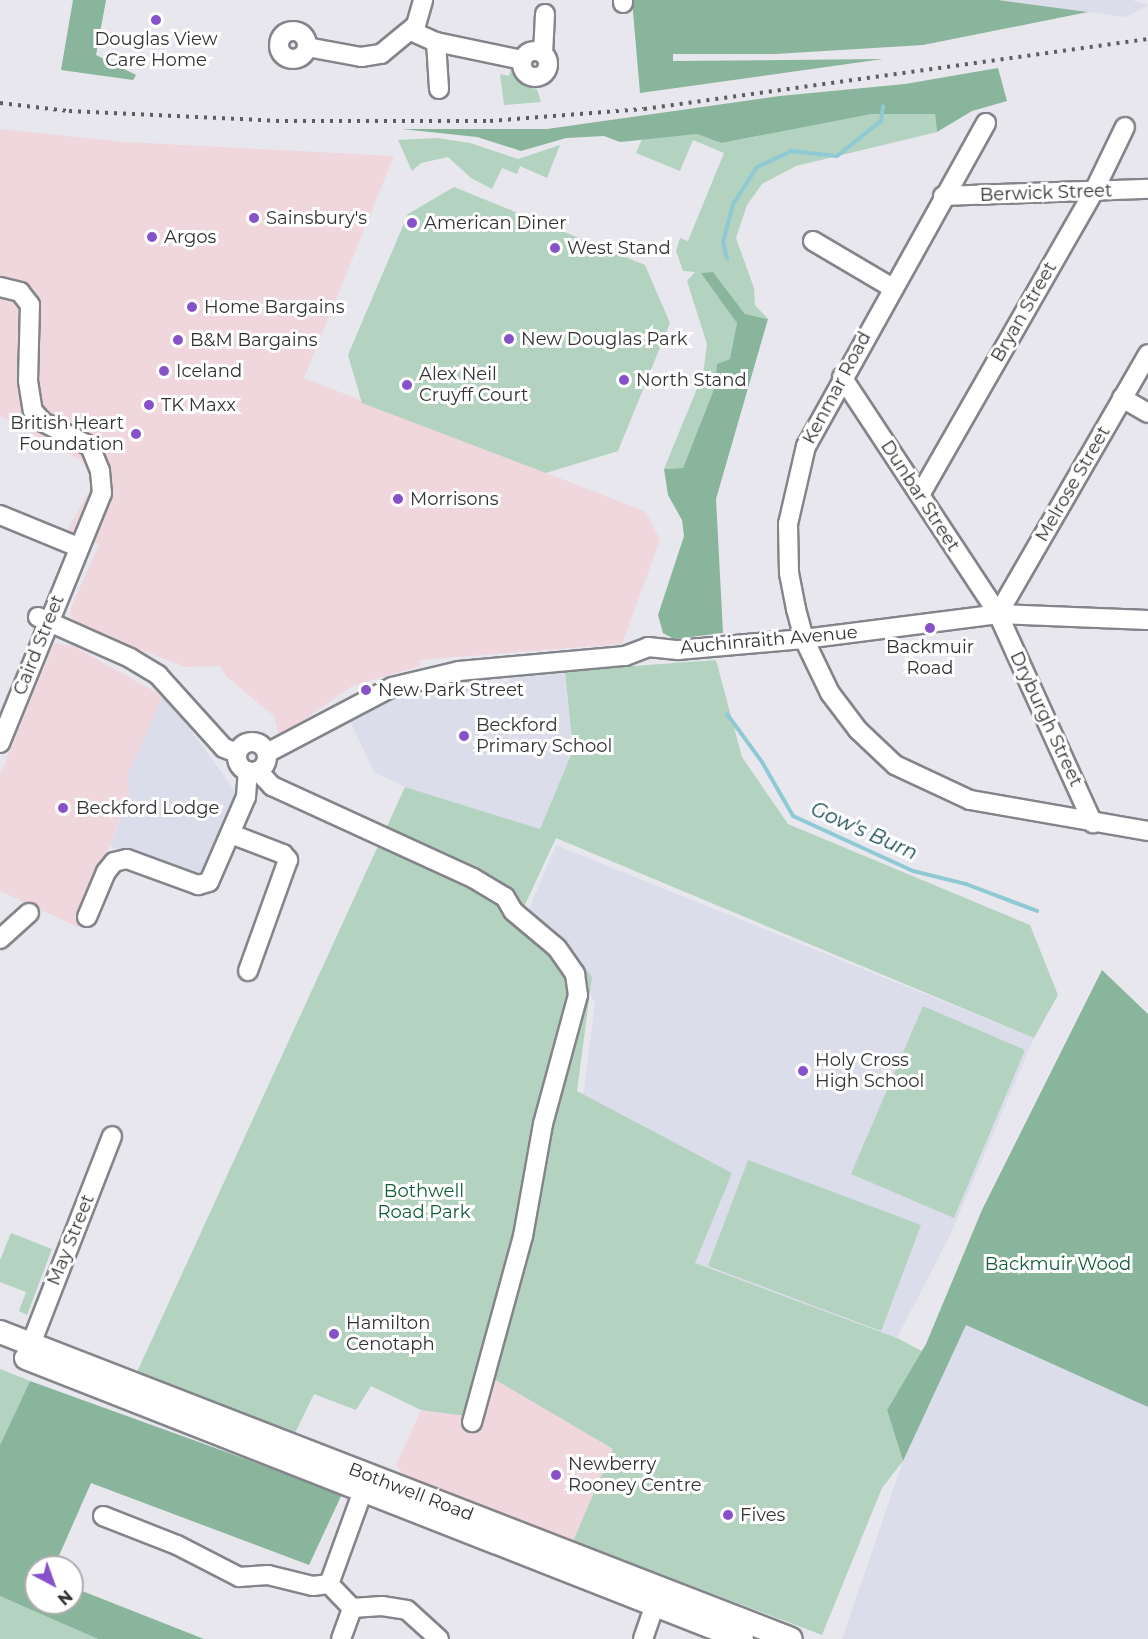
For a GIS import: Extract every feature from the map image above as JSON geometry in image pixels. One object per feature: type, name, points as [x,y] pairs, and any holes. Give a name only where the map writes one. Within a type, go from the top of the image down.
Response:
[{"type":"main road","name":"Bothwell Road","points":[[0,1332],[29,1351],[365,1484],[658,1597],[791,1639]]},
{"type":"main road","name":"Bothwell Road","points":[[0,1349],[29,1351]]},
{"type":"main road","name":"Bothwell Road","points":[[658,1597],[742,1639]]},
{"type":"street","points":[[307,47],[372,56],[389,51],[411,31],[420,18],[423,0]]},
{"type":"street","points":[[411,31],[436,42],[522,60],[525,73],[537,77],[547,69],[543,54],[545,14]]},
{"type":"street","points":[[436,42],[440,89]]},
{"type":"street","name":"Kenmar Road","points":[[986,123],[891,287],[806,446],[788,524],[789,573],[804,639],[819,675],[843,711],[895,765],[970,801],[1094,823]]},
{"type":"street","name":"Bryan Street","points":[[920,495],[1094,191],[1125,127]]},
{"type":"street","name":"Berwick Street","points":[[943,196],[1148,189]]},
{"type":"street","points":[[813,242],[891,287]]},
{"type":"street","points":[[0,279],[0,287]]},
{"type":"street","name":"Caird Street","points":[[0,287],[20,292],[30,305],[28,381],[33,411],[44,422],[85,441],[96,456],[100,471],[0,743]]},
{"type":"street","name":"Melrose Street","points":[[998,615],[1148,354]]},
{"type":"street","name":"Dunbar Street","points":[[842,377],[998,615]]},
{"type":"street","points":[[1122,398],[1148,413]]},
{"type":"street","points":[[0,515],[73,545]]},
{"type":"street","name":"Auchinraith Avenue","points":[[267,753],[286,746],[374,695],[420,678],[459,670],[624,656],[648,647],[678,650],[804,639],[998,615],[1148,620]]},
{"type":"street","name":"Dryburgh Street","points":[[998,615],[1094,823]]},
{"type":"street","points":[[44,619],[130,658],[158,675],[224,748],[237,753]]},
{"type":"street","name":"Caird Street","points":[[0,712],[44,619]]},
{"type":"street","points":[[87,917],[106,872],[114,862],[127,859],[203,885],[212,878],[246,797],[253,771],[265,764],[267,753],[254,741],[243,744],[237,753],[240,766],[253,771],[272,786],[473,878],[505,897],[513,911],[556,948],[575,974],[578,995],[543,1124],[523,1236],[495,1302],[490,1366],[472,1422]]},
{"type":"street","points":[[1094,823],[1148,831]]},
{"type":"street","points":[[231,834],[288,860],[289,868],[248,971]]},
{"type":"street","points":[[0,939],[29,913]]},
{"type":"street","name":"May Street","points":[[29,1351],[112,1136]]},
{"type":"street","points":[[329,1584],[365,1484]]},
{"type":"street","points":[[103,1516],[177,1545],[239,1577],[268,1575],[313,1586],[329,1584]]},
{"type":"street","points":[[329,1584],[352,1608]]},
{"type":"street","points":[[643,1639],[658,1597]]},
{"type":"street","points":[[352,1608],[382,1606],[407,1610],[439,1639]]},
{"type":"street","points":[[341,1639],[352,1608]]},
{"type":"shaded area","points":[[998,0],[1132,0],[1148,5],[1126,17]]},
{"type":"shaded area","points":[[0,129],[124,142],[394,156],[304,378],[646,512],[660,540],[622,644],[419,660],[420,666],[352,686],[280,737],[274,716],[227,677],[220,666],[186,667],[75,625],[70,613],[72,605],[99,545],[67,531],[100,471],[0,416]]},
{"type":"shaded area","points":[[54,643],[73,646],[163,696],[127,777],[130,793],[78,927],[0,891],[0,775]]},
{"type":"shaded area","name":"Beckford Primary School","points":[[565,671],[573,750],[540,829],[405,787],[374,772],[350,721],[386,701],[432,687],[467,681],[485,681],[489,686],[507,682],[516,675]]},
{"type":"shaded area","points":[[163,696],[171,702],[237,794],[201,880],[110,846],[130,793],[127,777]]},
{"type":"shaded area","name":"Holy Cross High School","points":[[556,845],[1034,1038],[950,1235],[897,1338],[695,1263],[582,1104],[595,1004],[582,974],[526,916]]},
{"type":"shaded area","points":[[966,1324],[1148,1407],[1148,1639],[842,1639],[903,1461]]},
{"type":"shaded area","points":[[494,1379],[613,1449],[573,1541],[404,1476],[396,1465],[421,1410],[480,1418]]},
{"type":"green space","points":[[73,0],[106,0],[96,55],[136,75],[133,80],[61,70]]},
{"type":"green space","points":[[632,0],[998,0],[1088,12],[923,45],[775,54],[673,54],[673,61],[883,59],[640,93]]},
{"type":"green space","points":[[511,68],[526,86],[537,89],[541,102],[504,105],[500,74],[509,76]]},
{"type":"green space","points":[[998,68],[1007,101],[972,111],[937,132],[935,114],[872,114],[721,143],[697,134],[620,142],[604,136],[566,138],[521,151],[477,137],[402,129],[547,129],[780,96],[905,84]]},
{"type":"green space","points":[[872,114],[935,114],[937,132],[796,166],[762,184],[747,205],[736,238],[754,288],[755,305],[768,319],[745,314],[713,272],[702,273],[737,322],[735,341],[730,359],[717,364],[714,389],[683,468],[664,469],[703,374],[707,344],[687,281],[695,272],[683,271],[676,251],[680,238],[688,241],[724,153],[693,140],[680,171],[636,153],[642,139],[697,134],[721,143]]},
{"type":"green space","points":[[437,138],[470,143],[518,159],[560,145],[547,178],[520,166],[517,174],[502,168],[492,189],[471,178],[448,157],[421,163],[412,171],[398,140]]},
{"type":"green space","name":"New Douglas Park","points":[[454,187],[645,265],[670,323],[618,451],[546,473],[362,403],[348,355],[408,214]]},
{"type":"green space","points":[[713,272],[745,314],[768,319],[716,499],[723,633],[674,639],[663,633],[658,615],[684,536],[682,520],[668,495],[664,469],[683,468],[714,389],[717,364],[730,359],[737,323],[701,273]]},
{"type":"green space","name":"Bothwell Road Park","points":[[716,660],[742,757],[788,824],[1030,925],[1058,995],[1034,1038],[556,838],[523,909],[565,941],[592,977],[577,1091],[732,1173],[695,1263],[897,1338],[922,1351],[887,1410],[903,1461],[882,1488],[822,1635],[573,1541],[613,1449],[494,1379],[480,1418],[421,1410],[371,1386],[356,1410],[314,1394],[295,1433],[137,1372],[405,787],[540,829],[573,750],[565,671]]},
{"type":"green space","name":"Backmuir Wood","points":[[1102,970],[1148,1014],[1148,1407],[966,1325],[903,1461],[887,1410],[926,1344],[982,1210]]},
{"type":"green space","points":[[923,1006],[1025,1050],[954,1218],[851,1174]]},
{"type":"green space","points":[[748,1160],[921,1225],[881,1331],[708,1266]]},
{"type":"green space","points":[[11,1233],[52,1249],[27,1315],[19,1311],[26,1292],[0,1282],[0,1260]]},
{"type":"green space","points":[[0,1369],[30,1381],[0,1445]]},
{"type":"green space","points":[[30,1381],[342,1494],[309,1565],[91,1483],[59,1555],[24,1555],[24,1607],[0,1596],[0,1445]]},
{"type":"green space","points":[[84,1592],[204,1639],[98,1639],[43,1615],[84,1615]]},
{"type":"green space","points":[[0,1596],[24,1606],[24,1615],[44,1615],[98,1639],[0,1639]]},
{"type":"waterway","points":[[727,259],[723,242],[733,204],[757,167],[791,151],[837,156],[881,121],[883,106]]},
{"type":"waterway","name":"Gow's Burn","points":[[727,714],[762,762],[793,816],[913,871],[966,884],[1037,911]]},
{"type":"railway","points":[[0,103],[69,111],[285,121],[490,121],[644,109],[1148,39]]},
{"type":"place","name":"Douglas View Care Home","points":[[156,20]]},
{"type":"place","name":"Sainsbury's","points":[[254,218]]},
{"type":"place","name":"American Diner","points":[[412,223]]},
{"type":"place","name":"Argos","points":[[152,237]]},
{"type":"place","name":"West Stand","points":[[555,248]]},
{"type":"place","name":"Home Bargains","points":[[192,307]]},
{"type":"place","name":"New Douglas Park","points":[[509,339]]},
{"type":"place","name":"B&M Bargains","points":[[178,340]]},
{"type":"place","name":"Iceland","points":[[164,371]]},
{"type":"place","name":"North Stand","points":[[624,380]]},
{"type":"place","name":"Alex Neil Cruyff Court","points":[[407,385]]},
{"type":"place","name":"TK Maxx","points":[[149,405]]},
{"type":"place","name":"British Heart Foundation","points":[[136,434]]},
{"type":"place","name":"Morrisons","points":[[398,499]]},
{"type":"place","name":"Backmuir Road","points":[[930,628]]},
{"type":"place","name":"New Park Street","points":[[366,690]]},
{"type":"place","name":"Beckford Primary School","points":[[464,736]]},
{"type":"place","name":"Beckford Lodge","points":[[63,808]]},
{"type":"place","name":"Holy Cross High School","points":[[803,1071]]},
{"type":"place","name":"Hamilton Cenotaph","points":[[334,1334]]},
{"type":"place","name":"Newberry Rooney Centre","points":[[556,1475]]},
{"type":"place","name":"Fives","points":[[728,1515]]}]
